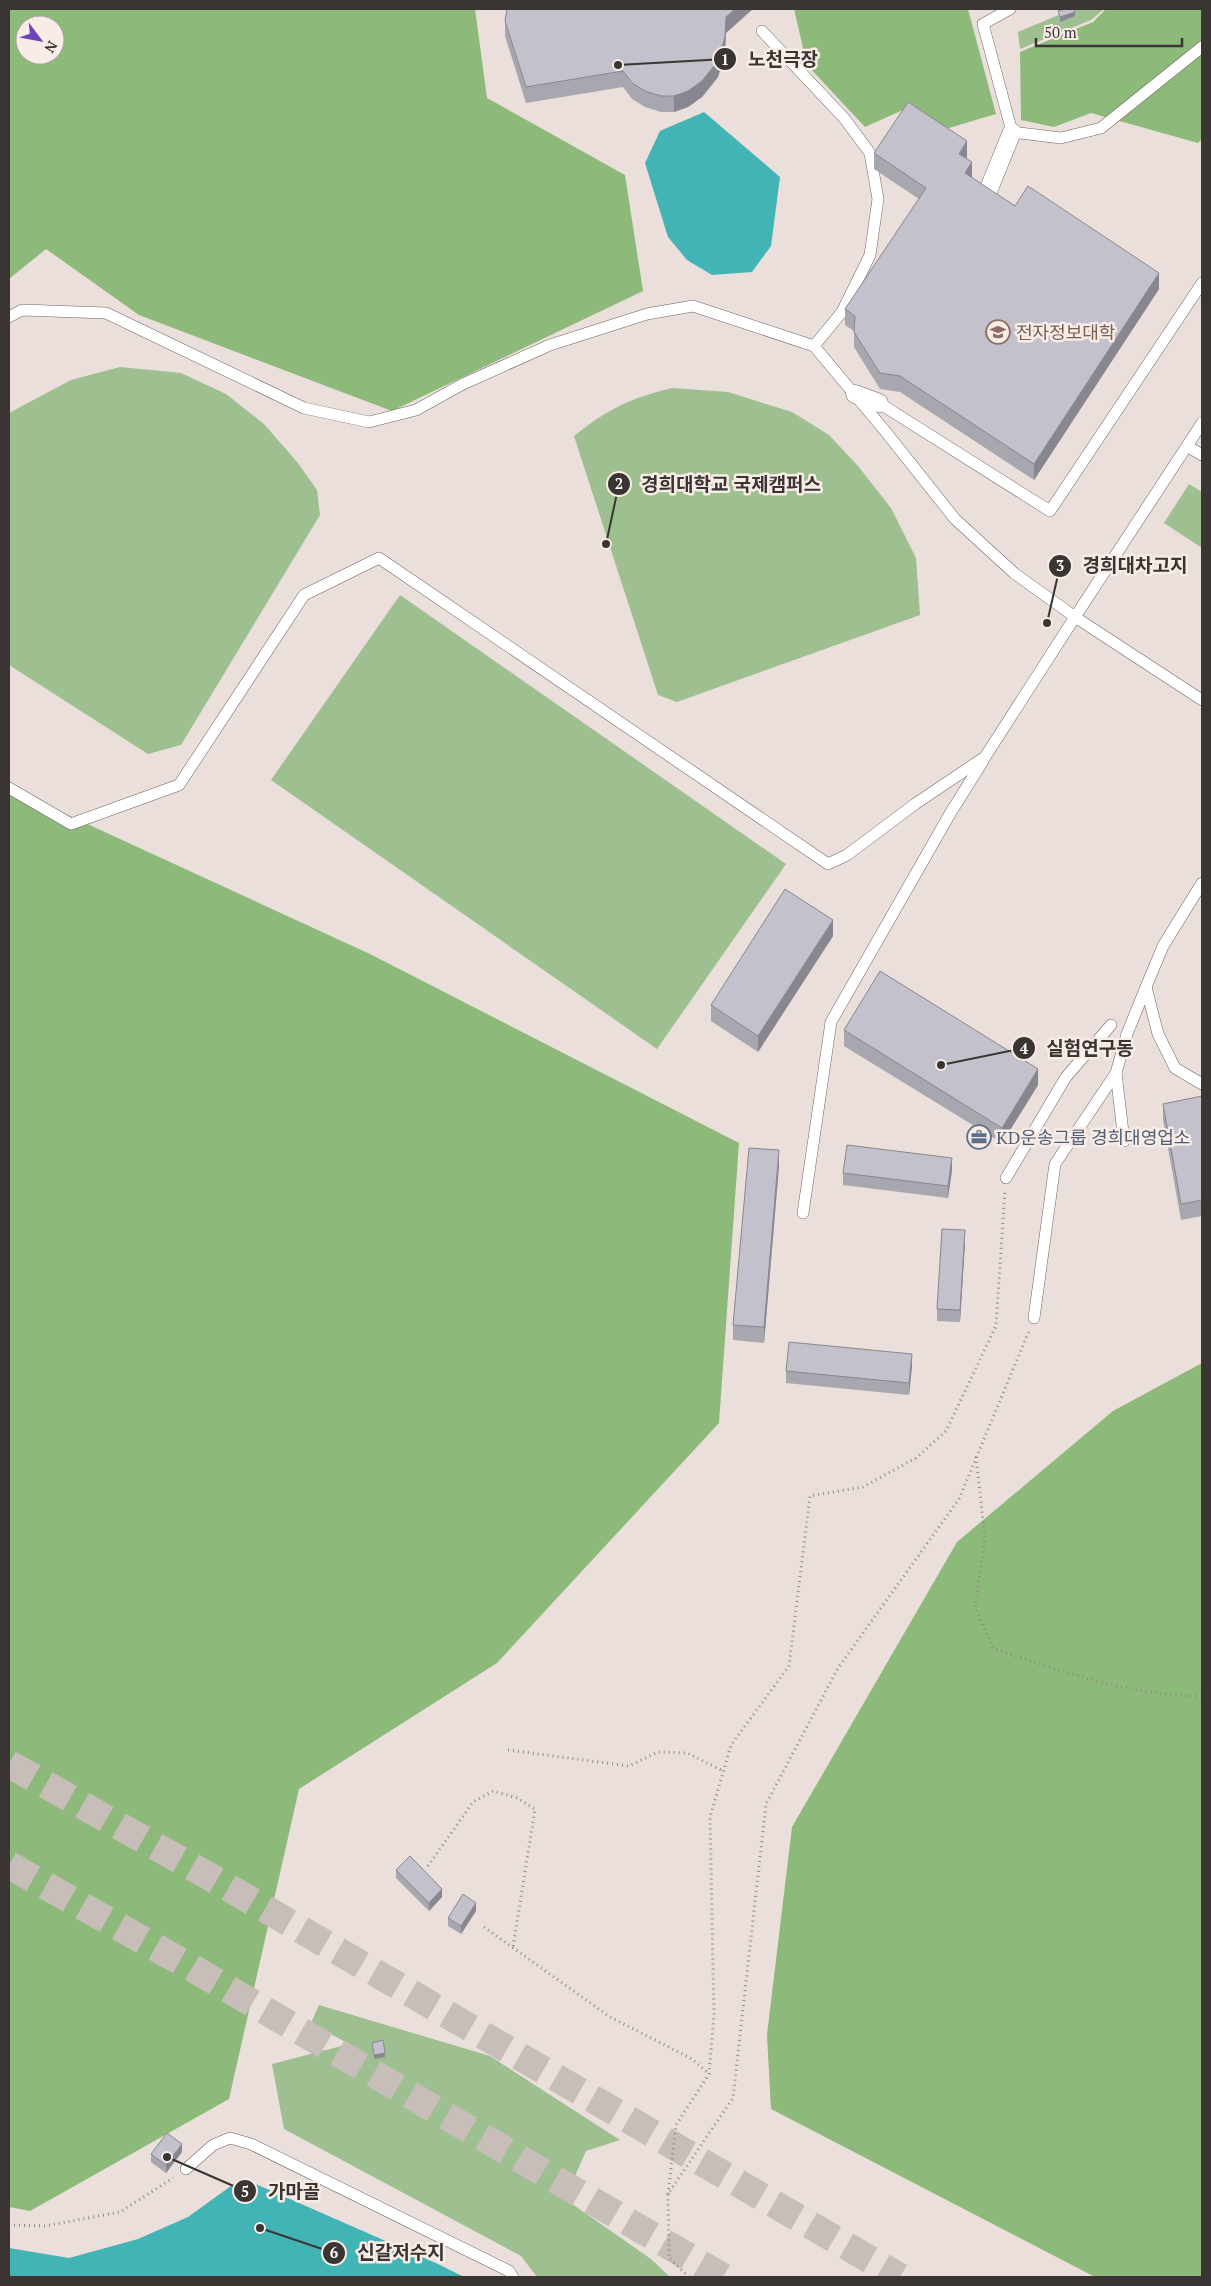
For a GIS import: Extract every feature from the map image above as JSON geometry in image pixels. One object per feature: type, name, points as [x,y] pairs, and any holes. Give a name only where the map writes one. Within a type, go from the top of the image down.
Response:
[{"type":"street","points":[[988,192],[1012,132]]},
{"type":"street","points":[[855,394],[879,403]]},
{"type":"lane","points":[[1008,9],[983,24],[1012,132],[1061,138],[1102,128],[1202,47]]},
{"type":"lane","points":[[762,31],[844,118],[870,153],[878,199],[870,255],[842,312],[814,346]]},
{"type":"lane","points":[[879,403],[1050,512],[1202,283]]},
{"type":"lane","points":[[9,317],[22,310],[106,313],[304,408],[369,422],[416,410],[463,384],[550,345],[647,314],[693,306],[814,346],[955,519],[1014,573],[1075,617],[1202,700]]},
{"type":"lane","points":[[803,1213],[831,1022],[951,812],[985,757],[1202,423]]},
{"type":"lane","points":[[1187,446],[1202,455]]},
{"type":"lane","points":[[9,788],[72,824],[179,785],[304,595],[379,558],[828,864],[847,855],[915,804],[985,757]]},
{"type":"lane","points":[[1034,1318],[1055,1164],[1116,1073],[1127,1034],[1163,946],[1202,883]]},
{"type":"lane","points":[[1146,987],[1158,1034],[1175,1068],[1202,1084]]},
{"type":"lane","points":[[1006,1178],[1066,1077],[1111,1025]]},
{"type":"lane","points":[[1116,1073],[1124,1141]]},
{"type":"lane","points":[[186,2169],[213,2145],[230,2138],[251,2144],[509,2271],[513,2277]]},
{"type":"path","points":[[689,2277],[669,2258],[668,2194],[676,2124],[709,2074],[714,2015],[710,1817],[723,1771],[731,1745],[789,1666],[810,1496],[863,1487],[916,1458],[946,1432],[996,1326],[1006,1178]]},
{"type":"path","points":[[668,2194],[733,2098],[766,1804],[838,1668],[959,1499],[1034,1318]]},
{"type":"path","points":[[976,1456],[985,1539],[975,1608],[994,1649],[1102,1684],[1186,1696],[1202,1696]]},
{"type":"path","points":[[508,1750],[629,1766],[658,1752],[687,1753],[723,1771]]},
{"type":"path","points":[[428,1866],[473,1802],[493,1791],[517,1798],[535,1809],[513,1948]]},
{"type":"path","points":[[484,1927],[610,2017],[692,2059],[709,2074]]},
{"type":"path","points":[[9,2224],[45,2226],[120,2212],[186,2169]]},
{"type":"green space","points":[[9,9],[475,9],[487,98],[625,175],[643,291],[392,411],[139,315],[46,249],[9,279]]},
{"type":"green space","points":[[794,9],[968,9],[996,114],[939,131],[914,105],[865,127],[807,65]]},
{"type":"green space","points":[[1073,9],[1104,9],[1091,20],[1020,49],[1018,32]]},
{"type":"green space","points":[[1106,9],[1202,9],[1202,139],[1198,143],[1091,113],[1054,127],[1021,120],[1020,52],[1093,22]]},
{"type":"green space","points":[[120,367],[181,373],[226,394],[264,424],[298,463],[317,490],[320,515],[181,745],[148,754],[9,665],[9,413],[71,380]]},
{"type":"green space","points":[[672,388],[728,392],[792,412],[829,435],[858,466],[891,508],[916,558],[920,615],[677,702],[658,695],[574,436],[609,411],[643,396]]},
{"type":"green space","points":[[1189,484],[1202,492],[1202,548],[1164,523]]},
{"type":"green space","points":[[400,595],[786,864],[657,1049],[271,780]]},
{"type":"green space","points":[[9,788],[370,954],[739,1143],[719,1423],[497,1663],[299,1789],[229,2099],[30,2211],[9,2207]]},
{"type":"green space","points":[[1202,1363],[1202,2277],[1095,2277],[771,2109],[767,2035],[792,1827],[957,1542],[1113,1411]]},
{"type":"green space","points":[[319,2005],[490,2056],[620,2140],[586,2151],[565,2199],[651,2259],[670,2277],[537,2277],[521,2256],[284,2129],[272,2064],[349,2044],[311,2023]]},
{"type":"water","points":[[704,112],[780,177],[771,246],[752,272],[712,275],[687,260],[668,237],[645,163],[660,131]]},
{"type":"water","points":[[242,2178],[464,2277],[9,2277],[9,2248],[69,2258],[138,2239],[188,2217]]},
{"type":"building","points":[[507,9],[735,9],[726,17],[725,37],[718,61],[702,81],[688,91],[674,96],[661,96],[645,91],[632,83],[623,71],[526,87],[505,21]]},
{"type":"building","points":[[1074,9],[1075,12],[1060,17],[1058,11]]},
{"type":"building","name":"전자정보대학","points":[[908,102],[967,141],[959,154],[972,162],[965,173],[1015,206],[1028,186],[1159,273],[1034,464],[900,376],[880,373],[854,332],[855,316],[845,309],[926,188],[874,153]]},
{"type":"building","points":[[785,889],[833,920],[758,1036],[711,1005]]},
{"type":"building","points":[[880,971],[1038,1069],[1002,1128],[844,1030]]},
{"type":"building","points":[[1202,1096],[1202,1200],[1181,1204],[1163,1104]]},
{"type":"building","points":[[847,1145],[952,1158],[948,1186],[843,1173]]},
{"type":"building","points":[[749,1148],[779,1150],[764,1327],[733,1325]]},
{"type":"building","points":[[942,1229],[965,1230],[960,1310],[937,1309]]},
{"type":"building","points":[[789,1342],[912,1354],[909,1383],[786,1371]]},
{"type":"building","points":[[410,1856],[442,1889],[429,1903],[396,1870]]},
{"type":"building","points":[[463,1894],[476,1903],[461,1926],[448,1918]]},
{"type":"building","points":[[383,2040],[385,2053],[374,2055],[372,2043]]},
{"type":"building","points":[[167,2133],[182,2144],[166,2165],[151,2154]]},
{"type":"tunnel","points":[[9,1764],[212,1878],[900,2277]]},
{"type":"tunnel","points":[[9,1865],[187,1965],[723,2277]]},
{"type":"place","name":"노천극장","points":[[618,65]]},
{"type":"place","name":"전자정보대학","points":[[998,332]]},
{"type":"place","name":"경희대학교 국제캠퍼스","points":[[606,544]]},
{"type":"place","name":"경희대차고지","points":[[1047,623]]},
{"type":"place","name":"실험연구동","points":[[941,1065]]},
{"type":"place","name":"KD운송그룹 경희대영업소","points":[[979,1137]]},
{"type":"place","name":"가마골","points":[[167,2157]]},
{"type":"place","name":"신갈저수지","points":[[260,2228]]}]
